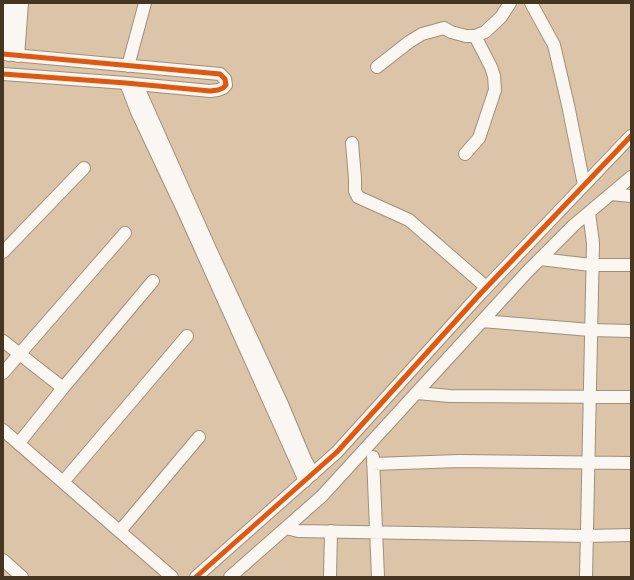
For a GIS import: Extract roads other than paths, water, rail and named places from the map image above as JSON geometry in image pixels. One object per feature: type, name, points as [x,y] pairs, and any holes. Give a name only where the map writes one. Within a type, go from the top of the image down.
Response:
[{"type":"street","points":[[10,3],[12,55],[24,76]]},
{"type":"street","points":[[12,55],[220,74],[225,79],[226,85],[218,90],[210,91],[4,74],[12,55],[22,3]]},
{"type":"street","points":[[145,3],[131,67],[131,84],[214,256],[282,404],[305,459],[309,478]]},
{"type":"street","points":[[377,67],[409,42],[422,34],[444,28],[451,32],[466,36],[475,36],[485,32],[500,17],[510,3]]},
{"type":"street","points":[[531,3],[554,45],[584,185]]},
{"type":"street","points":[[465,154],[479,138],[496,90],[491,66],[475,36]]},
{"type":"street","points":[[196,577],[337,452],[486,287],[631,136]]},
{"type":"street","points":[[352,143],[355,191],[358,197],[409,220],[486,287]]},
{"type":"street","points":[[3,252],[84,168]]},
{"type":"street","points":[[230,577],[322,496],[540,259],[574,225],[631,177]]},
{"type":"street","points":[[612,194],[631,196]]},
{"type":"street","points":[[586,577],[591,265],[593,243],[589,213]]},
{"type":"street","points":[[3,372],[125,233]]},
{"type":"street","points":[[540,259],[591,265],[631,265]]},
{"type":"street","points":[[19,443],[153,281]]},
{"type":"street","points":[[482,321],[590,330],[631,331]]},
{"type":"street","points":[[63,482],[187,336]]},
{"type":"street","points":[[3,341],[63,388]]},
{"type":"street","points":[[417,393],[450,396],[631,397]]},
{"type":"street","points":[[3,430],[172,577]]},
{"type":"street","points":[[120,532],[199,437]]},
{"type":"street","points":[[372,442],[378,577]]},
{"type":"street","points":[[373,464],[459,461],[588,464],[631,463]]},
{"type":"street","points":[[286,528],[298,531],[587,536],[631,535]]},
{"type":"street","points":[[330,577],[331,531]]},
{"type":"street","points":[[3,560],[22,577]]}]
